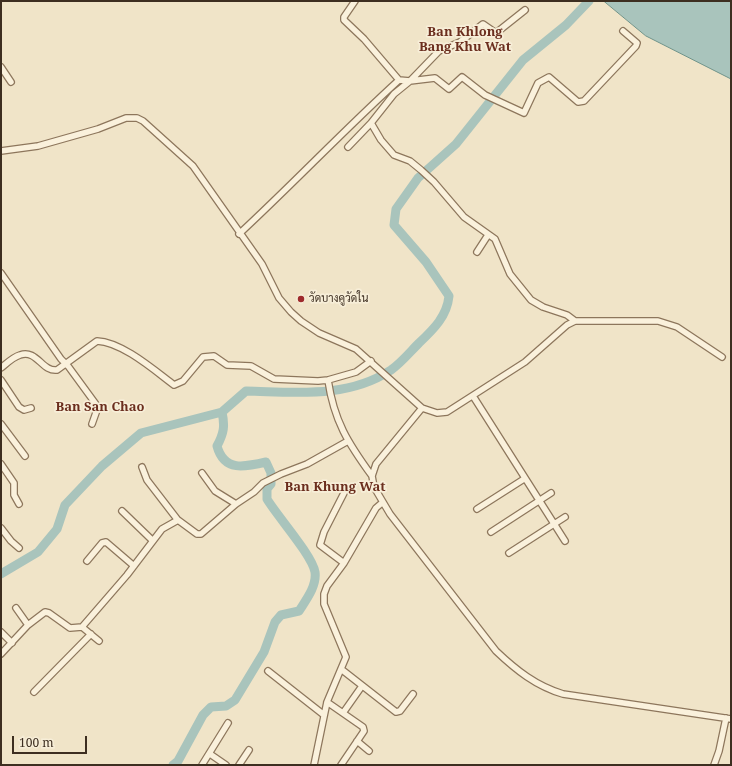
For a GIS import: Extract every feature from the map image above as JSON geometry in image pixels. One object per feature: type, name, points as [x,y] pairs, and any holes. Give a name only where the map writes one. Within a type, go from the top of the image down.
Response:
[{"type":"street","points":[[355,1],[344,17],[344,20],[364,39],[398,80],[410,81],[435,78],[449,89],[462,77],[485,95],[499,103],[524,113],[538,83],[547,77],[578,102],[586,100],[636,46],[637,43],[623,31]]},
{"type":"street","points":[[348,146],[371,123],[394,94],[410,81],[442,48],[460,42],[483,24],[496,33],[525,10]]},
{"type":"street","points":[[1,67],[11,82]]},
{"type":"street","points":[[239,234],[277,199],[350,125],[398,80]]},
{"type":"street","points":[[1,151],[38,146],[98,129],[118,120],[137,118],[150,126],[193,166],[239,234],[262,264],[279,298],[291,312],[309,327],[345,343],[371,361],[422,408],[441,414],[447,412],[533,356],[562,329],[575,321],[658,321],[677,327],[722,357]]},
{"type":"street","points":[[371,123],[381,140],[394,155],[410,161],[421,170],[430,178],[464,217],[494,239],[514,281],[531,300],[543,307],[567,315],[575,321]]},
{"type":"street","points":[[477,252],[488,235]]},
{"type":"street","points":[[1,273],[65,364],[98,407],[92,424]]},
{"type":"street","points":[[1,368],[16,356],[27,353],[36,357],[54,370],[65,364],[96,341],[104,342],[134,356],[174,385],[183,382],[203,357],[214,356],[227,365],[251,366],[274,379],[328,382],[356,372],[371,361]]},
{"type":"street","points":[[1,380],[19,407],[24,410],[32,408]]},
{"type":"street","points":[[328,382],[334,408],[348,441],[372,476],[376,492],[484,637],[512,665],[538,684],[551,690],[579,697],[728,719],[714,765]]},
{"type":"street","points":[[472,396],[565,541]]},
{"type":"street","points":[[372,476],[373,470],[381,457],[422,408]]},
{"type":"street","points":[[1,424],[25,456]]},
{"type":"street","points":[[142,467],[147,480],[176,519],[197,534],[201,534],[236,504],[266,482],[281,474],[307,464],[348,441]]},
{"type":"street","points":[[1,464],[14,483],[14,495],[19,504]]},
{"type":"street","points":[[202,473],[217,493],[236,504]]},
{"type":"street","points":[[477,510],[524,479]]},
{"type":"street","points":[[344,563],[320,545],[324,532],[345,491]]},
{"type":"street","points":[[490,532],[551,493]]},
{"type":"street","points":[[314,765],[327,702],[346,657],[324,604],[324,594],[327,586],[344,563],[376,508],[383,502]]},
{"type":"street","points":[[122,511],[152,540]]},
{"type":"street","points":[[509,553],[565,516]]},
{"type":"street","points":[[82,627],[134,566],[152,540],[162,529],[176,519]]},
{"type":"street","points":[[1,528],[10,542],[18,548]]},
{"type":"street","points":[[86,560],[102,543],[106,542],[134,566]]},
{"type":"street","points":[[16,608],[28,625]]},
{"type":"street","points":[[1,654],[28,625],[47,611],[70,628],[82,627],[100,641]]},
{"type":"street","points":[[1,632],[12,643]]},
{"type":"street","points":[[34,692],[92,634]]},
{"type":"street","points":[[341,669],[398,712],[413,694]]},
{"type":"street","points":[[268,671],[324,715]]},
{"type":"street","points":[[343,713],[362,686]]},
{"type":"street","points":[[327,702],[363,727],[364,731],[341,765]]},
{"type":"street","points":[[202,765],[210,754],[216,740],[228,723]]},
{"type":"street","points":[[357,741],[369,751]]},
{"type":"street","points":[[238,765],[249,750]]},
{"type":"street","points":[[210,754],[226,765]]},
{"type":"water","points":[[604,1],[731,1],[731,79],[646,36]]},
{"type":"waterway","points":[[1,574],[38,552],[57,529],[65,505],[102,466],[141,433],[222,412],[246,391],[320,392],[339,390],[357,386],[374,379],[391,370],[402,361],[439,322],[446,310],[449,296],[426,262],[394,225],[396,209],[418,178],[456,144],[523,60],[566,25],[589,1]]},
{"type":"waterway","points":[[173,765],[178,761],[203,715],[211,707],[226,706],[235,700],[264,652],[275,622],[281,615],[299,611],[313,588],[315,577],[315,572],[308,556],[267,499],[267,489],[271,484],[271,473],[266,462],[236,466],[230,464],[220,454],[217,446],[223,429],[222,412]]},
{"type":"place","name":"วัดบางคูวัดใน","points":[[301,299]]},
{"type":"district","name":"Ban Khlong Bang Khu Wat","points":[[465,40]]},
{"type":"district","name":"Ban San Chao","points":[[100,407]]},
{"type":"district","name":"Ban Khung Wat","points":[[335,487]]}]
